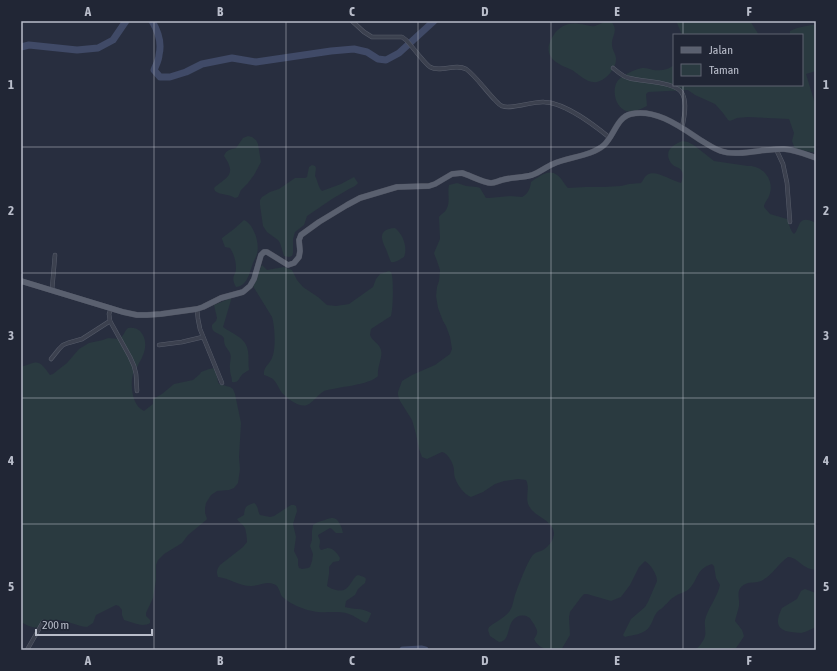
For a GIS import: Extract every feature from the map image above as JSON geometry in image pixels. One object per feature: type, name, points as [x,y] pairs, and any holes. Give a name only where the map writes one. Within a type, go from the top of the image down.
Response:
[{"type":"main road","points":[[21,281],[137,315],[161,314],[197,309],[221,298],[243,292],[250,286],[254,279],[261,255],[264,252],[267,252],[288,265],[298,261],[300,255],[299,240],[301,235],[346,205],[360,198],[397,187],[429,186],[436,184],[452,174],[458,173],[491,183],[505,179],[532,175],[553,164],[599,149],[604,146],[616,126],[623,118],[628,114],[638,112],[653,114],[662,118],[682,128],[712,147],[725,152],[730,153],[783,149],[798,151],[816,158]]},
{"type":"street","points":[[352,21],[372,37],[402,37],[428,65],[438,70],[445,68],[465,68],[502,106],[544,102],[552,103],[590,122],[610,138]]},
{"type":"street","points":[[613,68],[627,78],[671,86],[680,90],[683,93],[685,108],[682,128]]},
{"type":"street","points":[[776,149],[783,164],[787,183],[790,222]]},
{"type":"street","points":[[52,290],[55,255]]},
{"type":"street","points":[[111,308],[109,314],[110,321],[134,366],[137,391]]},
{"type":"street","points":[[197,309],[203,337],[222,383]]},
{"type":"street","points":[[51,359],[63,345],[82,339],[110,321]]},
{"type":"street","points":[[159,345],[203,337]]},
{"type":"street","points":[[27,650],[42,622]]},
{"type":"green space","points":[[606,21],[613,24],[615,30],[612,45],[616,63],[610,74],[604,79],[597,82],[590,81],[558,63],[550,56],[548,50],[551,39],[561,27],[572,24],[595,26]]},
{"type":"green space","points":[[677,21],[750,21],[758,34],[682,34]]},
{"type":"green space","points":[[816,25],[816,71],[806,74],[816,107],[816,153],[795,149],[792,141],[794,133],[789,119],[748,117],[737,118],[730,121],[715,104],[695,95],[688,90],[648,92],[646,94],[647,106],[639,110],[627,111],[618,105],[615,97],[615,85],[625,75],[641,68],[661,70],[673,66],[673,86],[803,86],[803,34],[790,34],[790,31],[797,28]]},
{"type":"green space","points":[[248,136],[256,140],[258,144],[261,162],[254,175],[241,190],[238,197],[235,198],[218,193],[214,188],[230,173],[228,162],[224,156],[226,152],[236,148],[243,138]]},
{"type":"green space","points":[[682,141],[688,142],[695,146],[714,161],[753,166],[762,170],[768,178],[771,188],[764,207],[770,214],[787,219],[794,234],[800,222],[804,220],[809,220],[816,223],[816,570],[807,568],[795,559],[788,557],[763,580],[748,583],[741,587],[739,590],[739,606],[735,621],[742,630],[744,636],[736,648],[721,650],[693,650],[701,644],[704,639],[705,620],[720,585],[716,578],[714,566],[712,564],[700,571],[690,588],[673,598],[658,611],[648,629],[625,637],[623,635],[631,619],[645,607],[657,581],[653,570],[645,561],[639,567],[630,585],[621,597],[611,601],[587,594],[582,596],[570,612],[570,635],[561,650],[546,649],[539,646],[534,639],[537,634],[537,630],[530,618],[526,616],[516,617],[511,623],[505,639],[499,642],[490,636],[488,630],[489,627],[509,612],[525,569],[533,555],[543,550],[551,543],[554,536],[553,529],[548,522],[534,512],[529,506],[526,480],[518,479],[504,481],[495,484],[483,492],[471,497],[464,492],[458,484],[455,477],[453,464],[446,454],[442,452],[427,459],[422,457],[412,420],[398,395],[402,381],[435,365],[450,354],[452,349],[450,337],[438,308],[436,296],[440,270],[434,253],[440,239],[439,217],[446,210],[448,204],[449,185],[457,183],[477,187],[480,188],[486,198],[489,198],[510,196],[522,197],[528,191],[531,182],[544,174],[551,172],[559,176],[568,188],[621,186],[641,183],[646,176],[654,173],[681,183],[683,176],[682,172],[671,163],[668,152],[672,147]]},
{"type":"green space","points":[[312,165],[316,168],[315,176],[322,191],[341,184],[354,177],[358,183],[307,216],[304,225],[295,232],[292,256],[284,256],[278,240],[267,232],[263,226],[260,200],[262,197],[279,189],[295,178],[307,177],[309,167]]},
{"type":"green space","points":[[244,220],[248,222],[253,230],[257,240],[258,250],[247,279],[243,284],[236,287],[233,278],[236,271],[236,263],[233,253],[230,248],[225,247],[222,238]]},
{"type":"green space","points":[[395,228],[404,241],[405,253],[404,257],[391,262],[382,235],[386,230]]},
{"type":"green space","points":[[262,265],[267,270],[284,267],[292,270],[297,280],[303,287],[327,305],[336,306],[349,304],[373,287],[380,274],[389,271],[391,272],[393,280],[393,294],[391,316],[371,329],[370,335],[381,350],[378,376],[361,384],[324,391],[312,402],[304,406],[290,400],[282,393],[273,379],[264,375],[265,368],[271,360],[273,354],[275,338],[272,317],[253,286]]},
{"type":"green space","points":[[231,298],[223,327],[242,339],[247,346],[248,351],[249,370],[236,382],[232,382],[230,371],[231,355],[225,345],[224,338],[212,328],[212,325],[217,318],[214,305]]},
{"type":"green space","points":[[128,328],[139,330],[143,335],[145,343],[143,355],[132,379],[134,400],[144,411],[153,404],[153,399],[174,384],[193,380],[201,372],[209,369],[216,368],[219,384],[233,389],[241,423],[239,457],[240,469],[238,483],[234,488],[217,491],[211,495],[205,508],[207,519],[188,535],[182,543],[164,554],[158,560],[156,565],[156,580],[153,598],[146,613],[150,623],[141,625],[124,620],[122,610],[116,605],[96,615],[93,623],[87,627],[56,620],[40,627],[31,627],[21,622],[21,367],[31,363],[38,363],[43,366],[50,375],[53,374],[67,363],[79,349],[89,343],[108,338],[119,339]]},
{"type":"green space","points":[[254,503],[257,506],[260,515],[270,517],[291,505],[296,506],[297,511],[293,524],[296,537],[294,551],[298,559],[299,568],[302,569],[310,567],[312,561],[313,554],[310,546],[313,525],[331,518],[338,521],[341,525],[343,533],[336,533],[330,528],[318,535],[320,540],[319,547],[321,550],[328,548],[332,549],[340,558],[339,561],[333,562],[329,567],[327,586],[340,591],[346,589],[356,576],[358,575],[364,577],[366,579],[365,583],[358,589],[355,595],[346,601],[345,607],[364,610],[371,613],[366,623],[346,613],[318,612],[298,606],[284,598],[277,586],[271,583],[248,586],[218,577],[217,571],[220,565],[243,547],[247,542],[245,528],[237,519],[244,515],[245,508],[247,506]]},
{"type":"green space","points":[[805,589],[816,593],[816,627],[801,633],[782,629],[778,624],[778,620],[782,608],[797,599],[801,591]]},
{"type":"waterway","points":[[21,47],[29,45],[77,50],[98,48],[113,40],[126,21]]},
{"type":"waterway","points":[[152,21],[158,33],[160,42],[160,51],[154,70],[160,77],[170,77],[186,72],[202,64],[232,58],[256,62],[354,49],[367,52],[378,59],[386,60],[399,53],[434,21]]},
{"type":"waterway","points":[[403,650],[425,650]]}]
